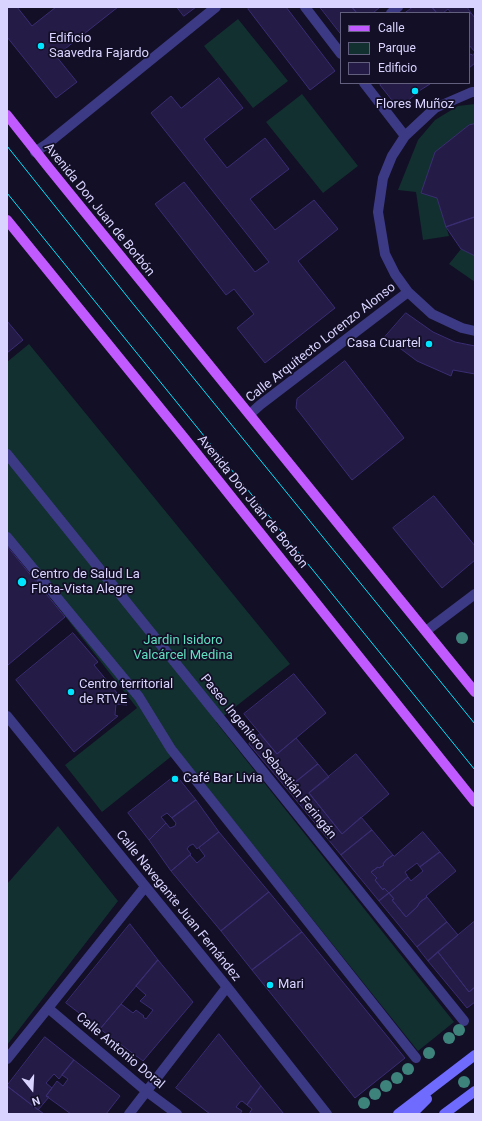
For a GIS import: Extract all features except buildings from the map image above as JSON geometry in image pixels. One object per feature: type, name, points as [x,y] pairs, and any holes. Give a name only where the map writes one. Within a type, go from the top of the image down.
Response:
[{"type":"main road","name":"Avenida Don Juan de Borbón","points":[[7,115],[35,152],[475,692]]},
{"type":"main road","name":"Avenida Don Juan de Borbón","points":[[7,220],[190,445],[475,802]]},
{"type":"main road","points":[[398,1114],[475,1055]]},
{"type":"main road","points":[[412,1114],[447,1077]]},
{"type":"main road","points":[[444,1114],[475,1091]]},
{"type":"street","points":[[35,152],[47,144],[216,7]]},
{"type":"street","points":[[305,7],[340,52]]},
{"type":"street","points":[[365,84],[405,136]]},
{"type":"street","points":[[475,92],[435,108],[405,136],[392,156],[383,178],[378,212],[385,254],[395,274],[408,292],[432,314],[462,328],[475,331]]},
{"type":"street","name":"Calle Arquitecto Lorenzo Alonso","points":[[250,414],[408,292]]},
{"type":"street","name":"Paseo Ingeniero Sebastián Feringán","points":[[7,454],[464,1021]]},
{"type":"street","points":[[7,537],[139,697],[171,749],[416,1058]]},
{"type":"street","points":[[426,631],[475,594]]},
{"type":"street","name":"Calle Navegante Juan Fernández","points":[[7,716],[144,887],[227,987],[327,1114]]},
{"type":"street","points":[[7,1058],[144,887]]},
{"type":"street","points":[[129,1114],[227,987]]},
{"type":"street","name":"Calle Antonio Doral","points":[[48,1008],[146,1091],[178,1114]]},
{"type":"green space","points":[[238,19],[288,81],[253,108],[204,46]]},
{"type":"green space","points":[[302,94],[358,166],[323,193],[266,122]]},
{"type":"green space","points":[[475,104],[475,124],[437,198],[449,236],[423,240],[416,192],[398,190],[418,140],[435,120],[458,106]]},
{"type":"green space","points":[[461,249],[475,256],[475,282],[449,264]]},
{"type":"green space","name":"Jardin Isidoro Valcárcel Medina","points":[[29,344],[290,664],[216,722],[454,1022],[418,1051],[178,751],[102,812],[65,765],[137,708],[7,542],[7,362]]},
{"type":"green space","points":[[58,826],[118,901],[7,1045],[7,884]]},
{"type":"tram line","points":[[7,146],[130,300],[475,724]]},
{"type":"tram line","points":[[7,193],[475,770]]},
{"type":"place","name":"Edificio Saavedra Fajardo","points":[[41,46]]},
{"type":"place","name":"Flores Muñoz","points":[[415,91]]},
{"type":"place","name":"Casa Cuartel","points":[[429,344]]},
{"type":"place","name":"Centro de Salud La Flota-Vista Alegre","points":[[22,582]]},
{"type":"place","name":"Centro territorial de RTVE","points":[[71,692]]},
{"type":"place","name":"Café Bar Livia","points":[[175,779]]},
{"type":"place","name":"Mari","points":[[270,985]]}]
